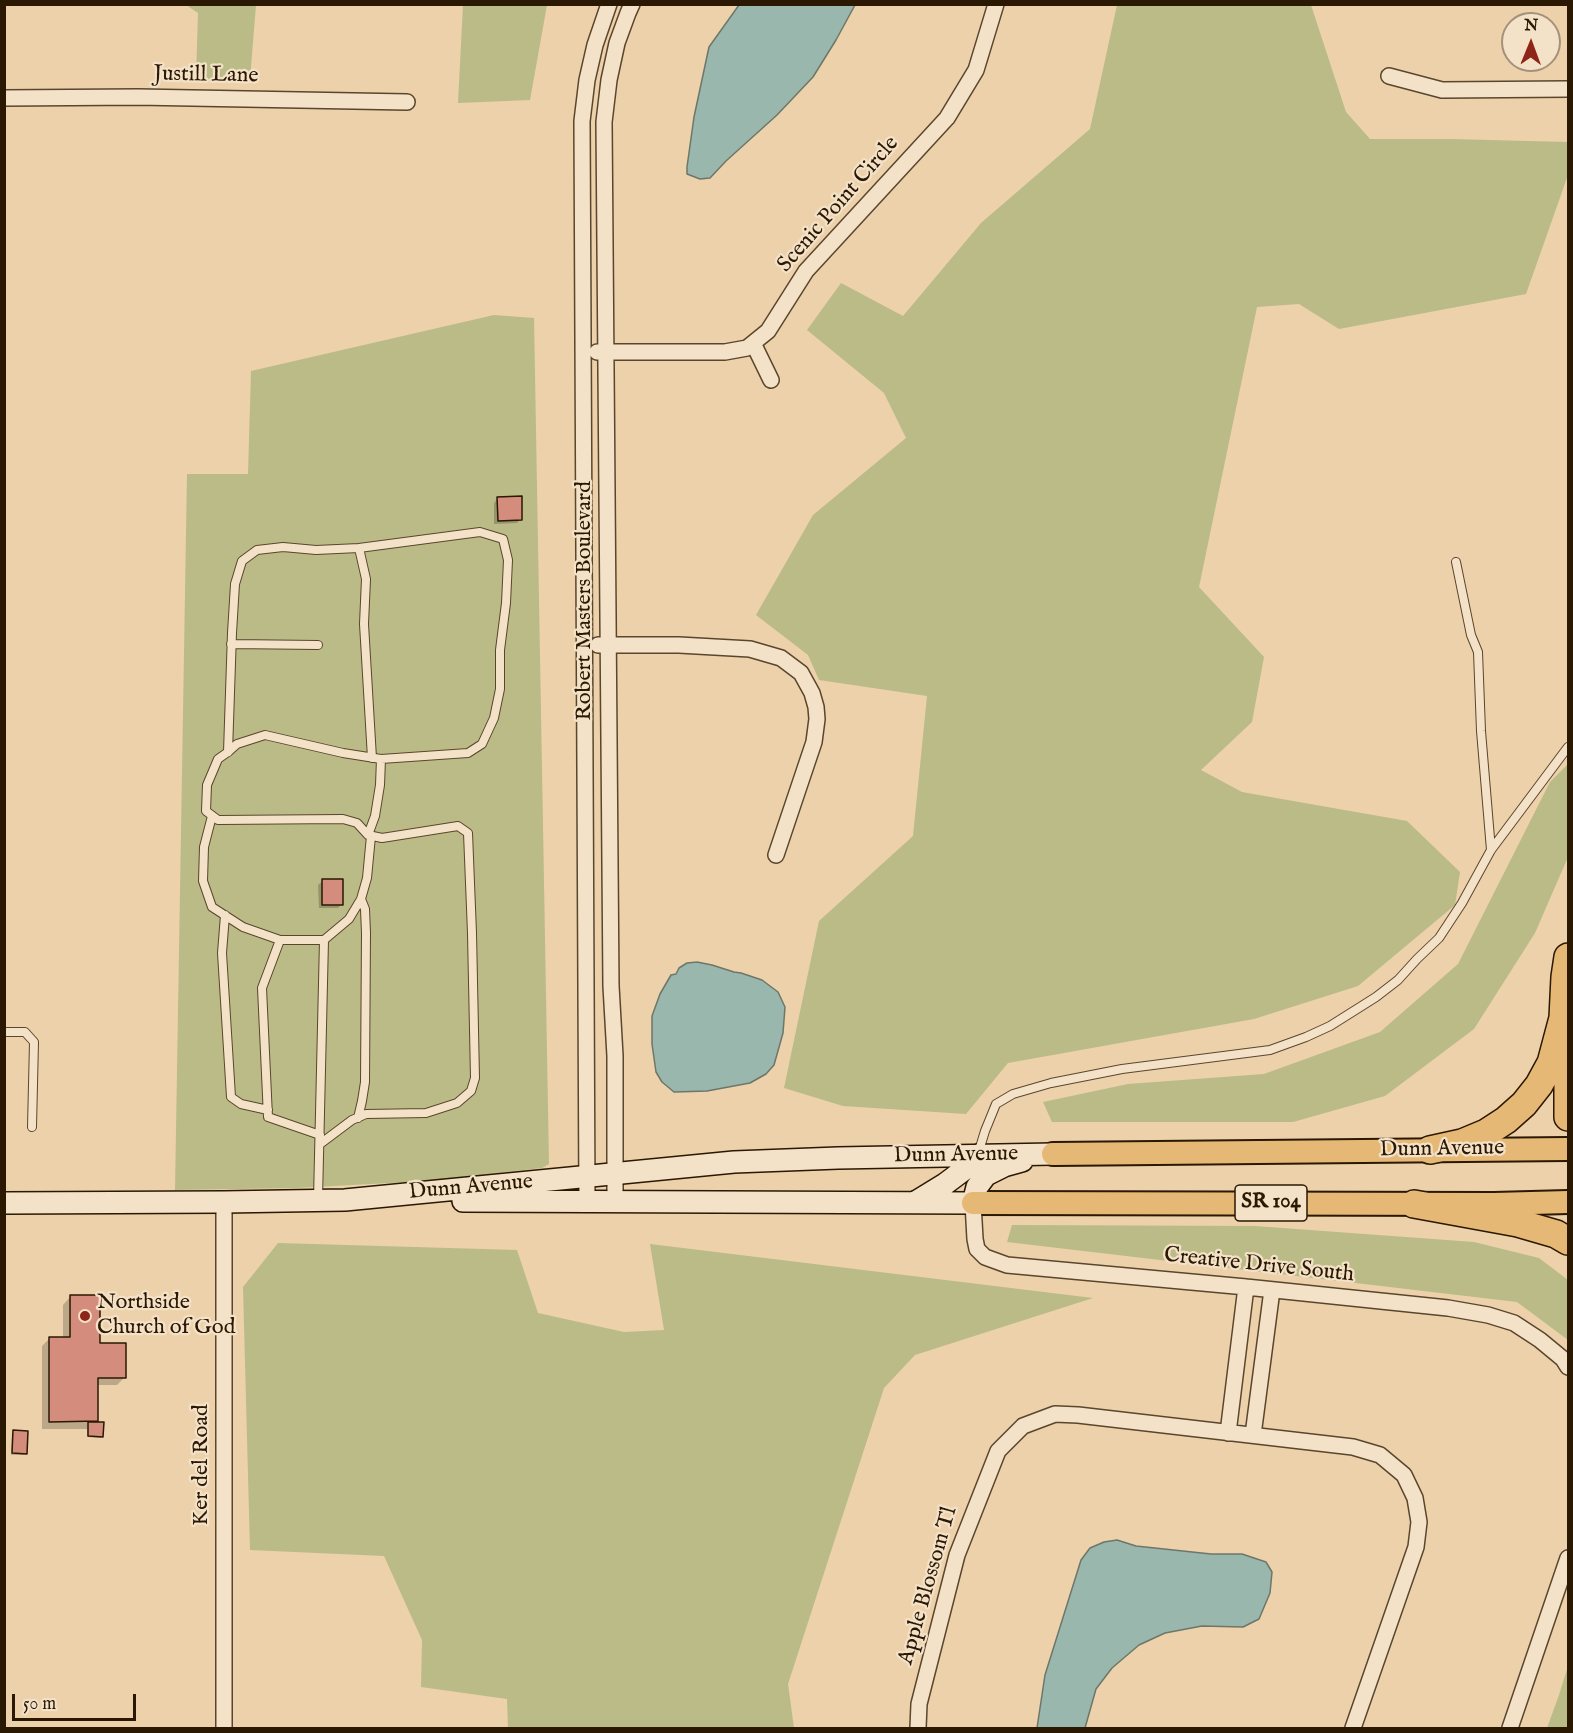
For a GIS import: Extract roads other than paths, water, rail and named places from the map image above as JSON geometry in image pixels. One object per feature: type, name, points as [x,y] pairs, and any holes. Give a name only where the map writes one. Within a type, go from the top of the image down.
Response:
[{"type":"highway","points":[[1569,957],[1565,977],[1563,1018],[1568,1061],[1569,1117]]},
{"type":"highway","points":[[1430,1150],[1462,1143],[1486,1133],[1524,1104],[1539,1085],[1551,1063],[1563,1018]]},
{"type":"highway","points":[[1414,1204],[1518,1223],[1556,1234],[1569,1241]]},
{"type":"main road","name":"Dunn Avenue","points":[[345,1200],[745,1162],[978,1155],[1569,1149]]},
{"type":"main road","points":[[973,1203],[977,1187],[986,1175],[1004,1166],[1053,1154]]},
{"type":"main road","points":[[914,1203],[945,1184],[965,1169],[978,1155]]},
{"type":"main road","name":"Dunn Avenue","points":[[4,1203],[345,1200],[1414,1204],[1569,1202]]},
{"type":"street","name":"Robert Masters Boulevard","points":[[587,1202],[582,121],[587,80],[595,45],[609,4]]},
{"type":"street","name":"Robert Masters Boulevard","points":[[615,1202],[604,122],[609,80],[617,43],[633,4]]},
{"type":"street","name":"Scenic Point Circle","points":[[583,352],[724,352],[747,348],[768,331],[806,271],[947,118],[976,70],[996,4]]},
{"type":"street","points":[[1389,76],[1442,90],[1569,89]]},
{"type":"street","name":"Justill Lane","points":[[4,98],[407,102]]},
{"type":"street","points":[[753,343],[771,380]]},
{"type":"street","points":[[585,645],[679,645],[750,649],[781,658],[801,673],[812,693],[816,707],[814,742],[776,855]]},
{"type":"street","name":"Ker del Road","points":[[224,1202],[224,1728]]},
{"type":"street","name":"Creative Drive South","points":[[973,1203],[975,1239],[978,1249],[985,1257],[1006,1265],[1246,1287],[1448,1308],[1488,1315],[1514,1323],[1532,1334],[1563,1359],[1569,1367]]},
{"type":"street","points":[[1228,1432],[1246,1287]]},
{"type":"street","points":[[1253,1436],[1272,1290]]},
{"type":"street","name":"Apple Blossom Tl","points":[[918,1728],[919,1704],[957,1555],[998,1451],[1023,1426],[1055,1414],[1353,1447],[1380,1455],[1404,1475],[1415,1498],[1419,1522],[1416,1546],[1353,1728]]},
{"type":"street","points":[[1510,1728],[1569,1558]]},
{"type":"lane","points":[[228,752],[231,644],[236,584],[242,561],[257,550],[283,547],[316,550],[359,548],[480,532],[503,539],[508,560],[506,603],[500,650],[500,688],[494,718],[482,744],[468,753],[381,759],[343,753],[265,735],[237,744],[228,752],[218,759],[207,785],[207,811],[218,820],[343,819],[357,824],[369,835],[382,838],[458,826],[468,832],[475,1078],[471,1091],[457,1103],[426,1113],[366,1114],[320,1139]]},
{"type":"lane","points":[[359,548],[366,579],[364,624],[372,758]]},
{"type":"lane","points":[[1456,562],[1471,635],[1478,652],[1481,731],[1491,850]]},
{"type":"lane","points":[[231,644],[318,645]]},
{"type":"lane","points":[[978,1155],[996,1104],[1013,1094],[1051,1083],[1122,1069],[1270,1050],[1306,1037],[1353,1013],[1398,980],[1439,938],[1462,903],[1491,850],[1569,747]]},
{"type":"lane","points":[[212,816],[204,847],[203,881],[212,907],[243,927],[280,940],[324,940],[349,919],[361,899],[367,878],[369,835],[380,785],[381,759]]},
{"type":"lane","points":[[358,1118],[365,1082],[366,933],[365,909],[361,899]]},
{"type":"lane","points":[[225,915],[222,953],[231,1097],[241,1104],[268,1110]]},
{"type":"lane","points":[[280,940],[262,988],[268,1116],[320,1139]]},
{"type":"lane","points":[[318,1201],[324,940]]},
{"type":"lane","points":[[4,1032],[26,1032],[34,1042],[32,1127]]},
{"type":"water","points":[[739,5],[855,5],[813,77],[777,115],[710,178],[700,179],[687,174],[687,167],[694,117],[709,47]]},
{"type":"water","points":[[697,962],[762,980],[778,992],[785,1007],[783,1033],[774,1065],[766,1074],[750,1083],[707,1091],[674,1092],[662,1082],[656,1072],[652,1044],[652,1016],[660,994],[671,975],[676,974],[679,968],[687,963]]},
{"type":"water","points":[[1117,1540],[1136,1546],[1211,1554],[1242,1554],[1266,1562],[1272,1572],[1270,1593],[1259,1619],[1243,1627],[1202,1626],[1165,1633],[1139,1645],[1112,1668],[1096,1689],[1085,1728],[1037,1728],[1045,1675],[1081,1560],[1090,1548]]},
{"type":"place","name":"Northside Church of God","points":[[85,1316]]}]
